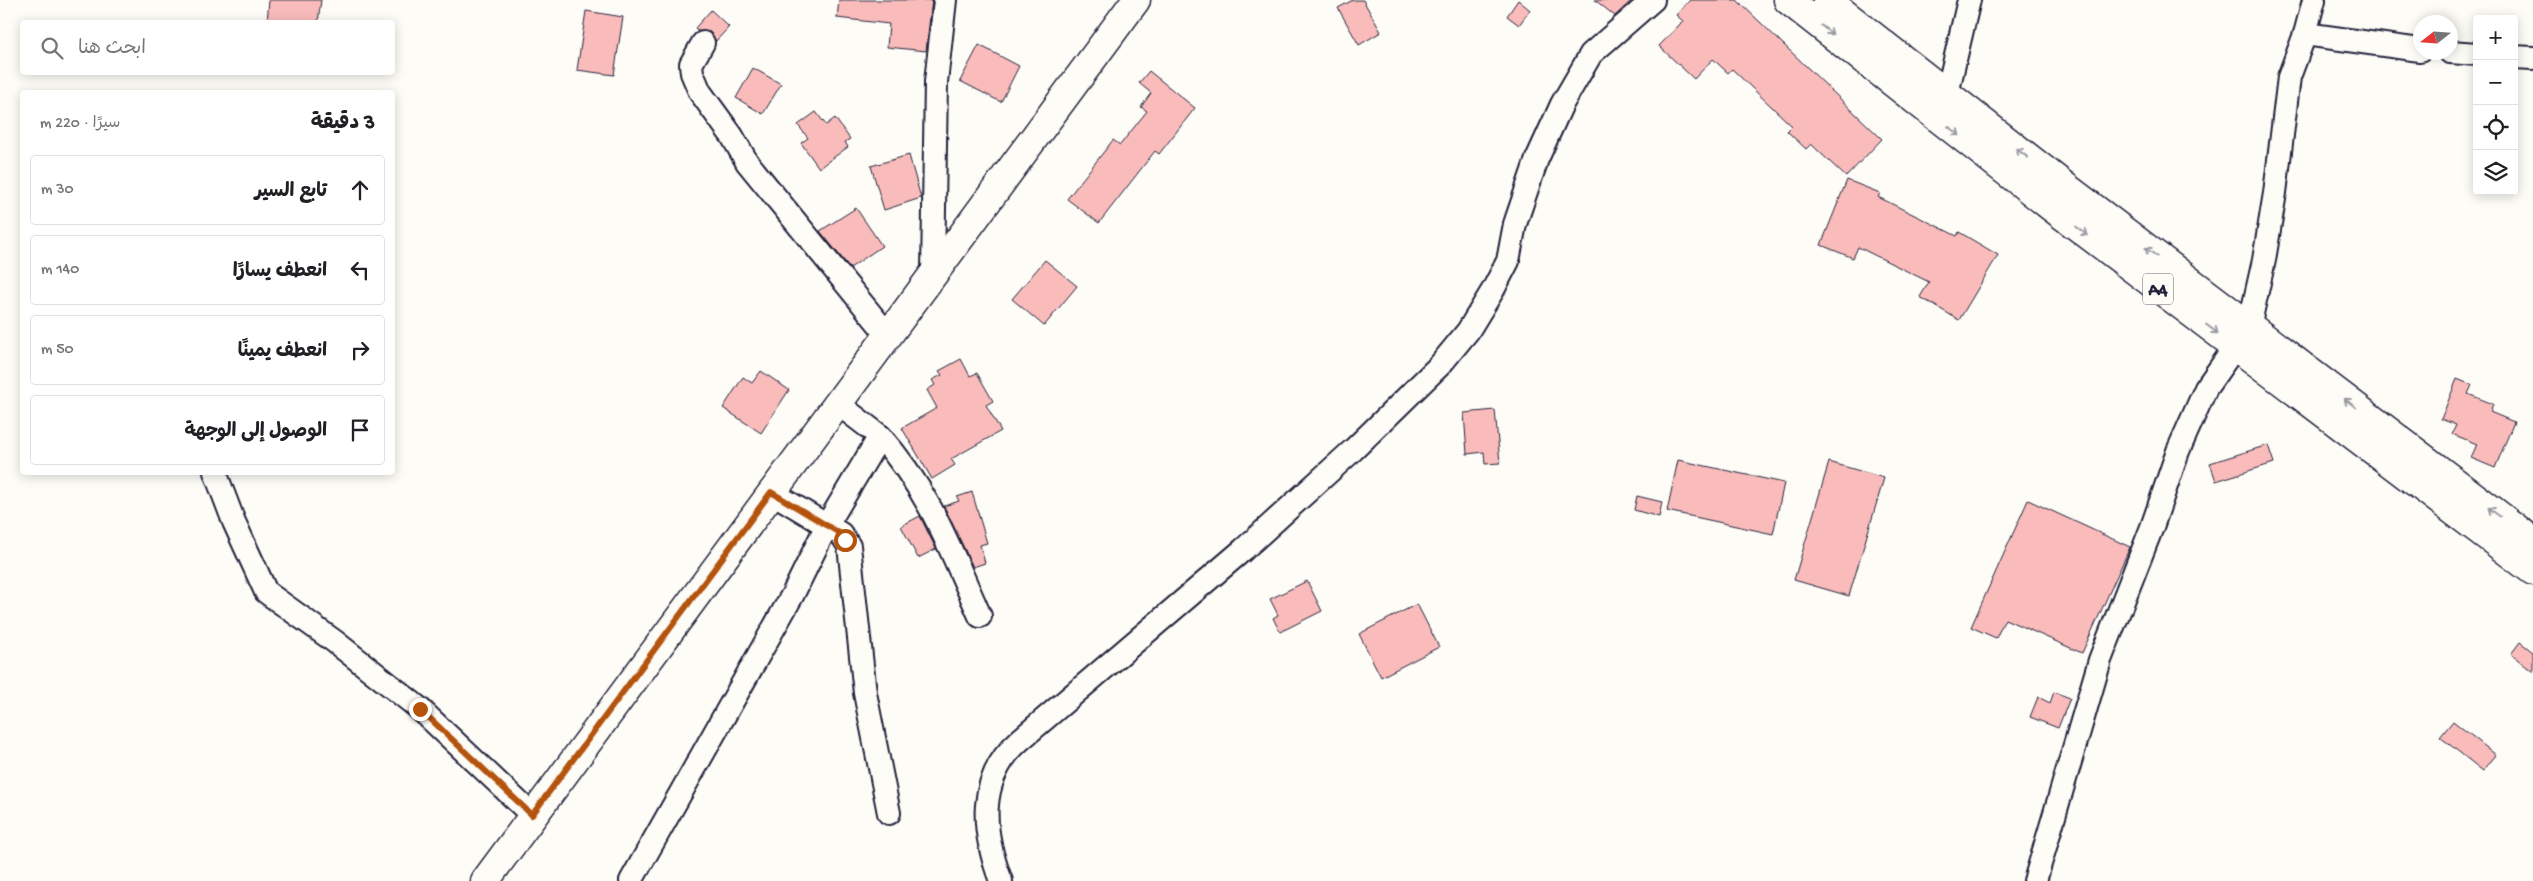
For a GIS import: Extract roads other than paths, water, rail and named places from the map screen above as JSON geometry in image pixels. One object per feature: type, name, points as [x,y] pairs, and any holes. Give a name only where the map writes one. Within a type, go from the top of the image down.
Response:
[{"type":"main road","points":[[485,881],[836,402],[1136,0]]},
{"type":"main road","name":"A4","points":[[1788,0],[2043,200],[2241,337],[2374,436],[2533,541]]},
{"type":"main road","name":"A4","points":[[1826,0],[1948,94],[2241,337]]},
{"type":"main road","name":"A4","points":[[2374,436],[2533,571]]},
{"type":"street","points":[[933,272],[936,82],[945,0]]},
{"type":"street","points":[[1001,881],[989,847],[985,825],[994,774],[1006,755],[1244,549],[1360,444],[1440,366],[1468,330],[1493,290],[1508,260],[1515,224],[1534,169],[1562,104],[1591,54],[1653,0]]},
{"type":"street","points":[[1948,94],[1969,0]]},
{"type":"street","points":[[2035,881],[2100,660],[2152,527],[2178,451],[2206,388],[2241,337],[2264,260],[2275,193],[2289,77],[2314,0]]},
{"type":"street","points":[[2304,34],[2413,49]]},
{"type":"street","points":[[703,43],[691,64],[692,73],[700,92],[732,136],[747,162],[887,334]]},
{"type":"street","points":[[2458,53],[2473,54]]},
{"type":"street","points":[[2518,57],[2533,58]]},
{"type":"street","points":[[836,402],[880,436],[912,476],[931,505],[980,616]]},
{"type":"street","points":[[631,881],[784,611],[827,525],[880,436]]},
{"type":"street","points":[[216,475],[234,522],[266,592],[334,641],[420,709],[532,815]]},
{"type":"street","points":[[771,492],[841,534],[851,553],[865,693],[889,812]]}]
